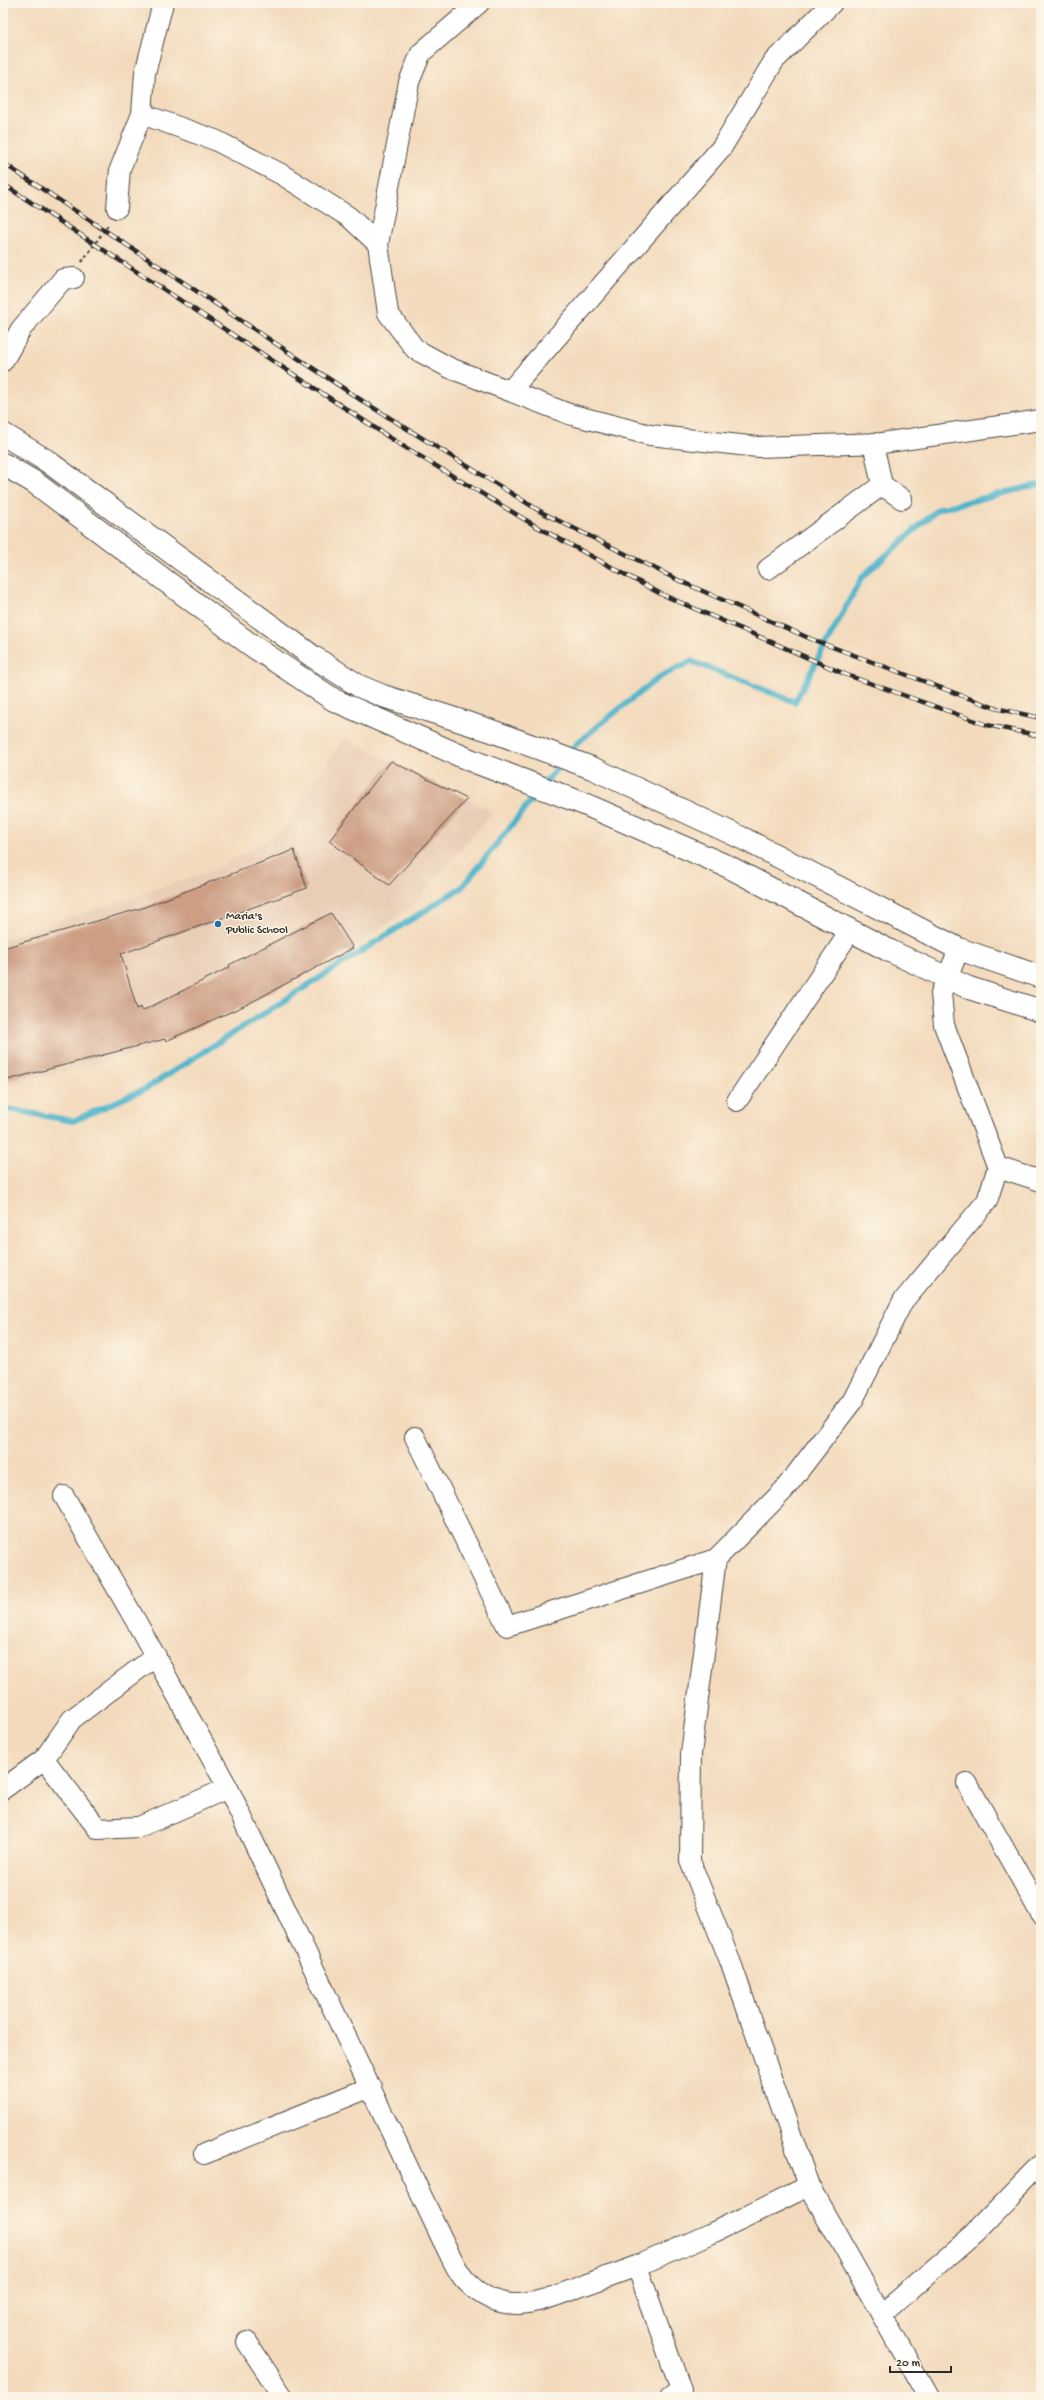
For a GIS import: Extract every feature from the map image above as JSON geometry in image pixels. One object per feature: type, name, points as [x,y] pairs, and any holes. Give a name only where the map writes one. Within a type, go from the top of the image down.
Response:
[{"type":"main road","points":[[3,434],[46,461],[341,676],[383,696],[489,730],[592,768],[746,840],[959,949],[1041,977]]},
{"type":"main road","points":[[3,464],[34,482],[251,645],[334,700],[470,760],[582,803],[729,867],[946,978],[969,988],[1041,1011]]},
{"type":"street","points":[[117,208],[120,169],[142,114],[145,73],[163,3]]},
{"type":"street","points":[[479,3],[421,53],[409,82],[378,244],[388,313],[415,349],[450,368],[569,414],[650,435],[758,446],[873,443],[1001,427],[1041,420]]},
{"type":"street","points":[[510,391],[722,147],[774,62],[832,3]]},
{"type":"street","points":[[142,114],[215,140],[280,174],[349,217],[378,244]]},
{"type":"street","points":[[3,361],[21,330],[63,279],[74,278]]},
{"type":"street","points":[[873,443],[882,486],[902,499]]},
{"type":"street","points":[[768,569],[882,486]]},
{"type":"street","points":[[737,1101],[850,930]]},
{"type":"street","points":[[415,1437],[507,1626],[716,1559],[784,1490],[853,1400],[903,1301],[986,1201],[998,1167],[944,1025],[942,993],[946,978],[959,949]]},
{"type":"street","points":[[998,1167],[1041,1181]]},
{"type":"street","points":[[64,1496],[156,1656],[228,1788],[443,2241],[467,2283],[485,2297],[504,2304],[526,2304],[546,2300],[637,2266],[710,2234],[809,2186]]},
{"type":"street","points":[[716,1559],[691,1754],[690,1861],[732,1966],[809,2186],[928,2397]]},
{"type":"street","points":[[3,1789],[44,1759],[72,1719],[156,1656]]},
{"type":"street","points":[[44,1759],[98,1829],[139,1827],[228,1788]]},
{"type":"street","points":[[968,1783],[1041,1914]]},
{"type":"street","points":[[204,2154],[371,2087]]},
{"type":"street","points":[[882,2314],[974,2234],[1041,2165]]},
{"type":"street","points":[[637,2266],[682,2390],[671,2397]]},
{"type":"street","points":[[247,2342],[283,2397]]},
{"type":"path","points":[[74,278],[117,208]]},
{"type":"shaded area","name":"Maria's Public School","points":[[344,738],[493,812],[411,907],[348,950],[253,1002],[143,1052],[3,1086],[3,940],[214,870],[280,833]]},
{"type":"building","points":[[391,761],[467,799],[389,885],[329,841]]},
{"type":"building","points":[[294,850],[307,888],[121,954],[137,1009],[141,1007],[142,1011],[230,967],[229,965],[331,913],[353,948],[248,1004],[166,1041],[165,1039],[3,1081],[3,948],[142,908]]},
{"type":"waterway","points":[[568,755],[577,743],[658,678],[691,661],[795,702],[862,577],[938,509],[1041,484]]},
{"type":"waterway","points":[[544,784],[562,762]]},
{"type":"waterway","points":[[3,1108],[73,1121],[147,1088],[462,887],[539,791]]},
{"type":"railway","points":[[3,163],[364,402],[543,513],[680,581],[811,639],[995,708],[1041,718]]},
{"type":"railway","points":[[3,184],[398,443],[534,525],[661,594],[847,675],[987,725],[1041,736]]},
{"type":"place","name":"Maria's Public School","points":[[218,924]]}]
